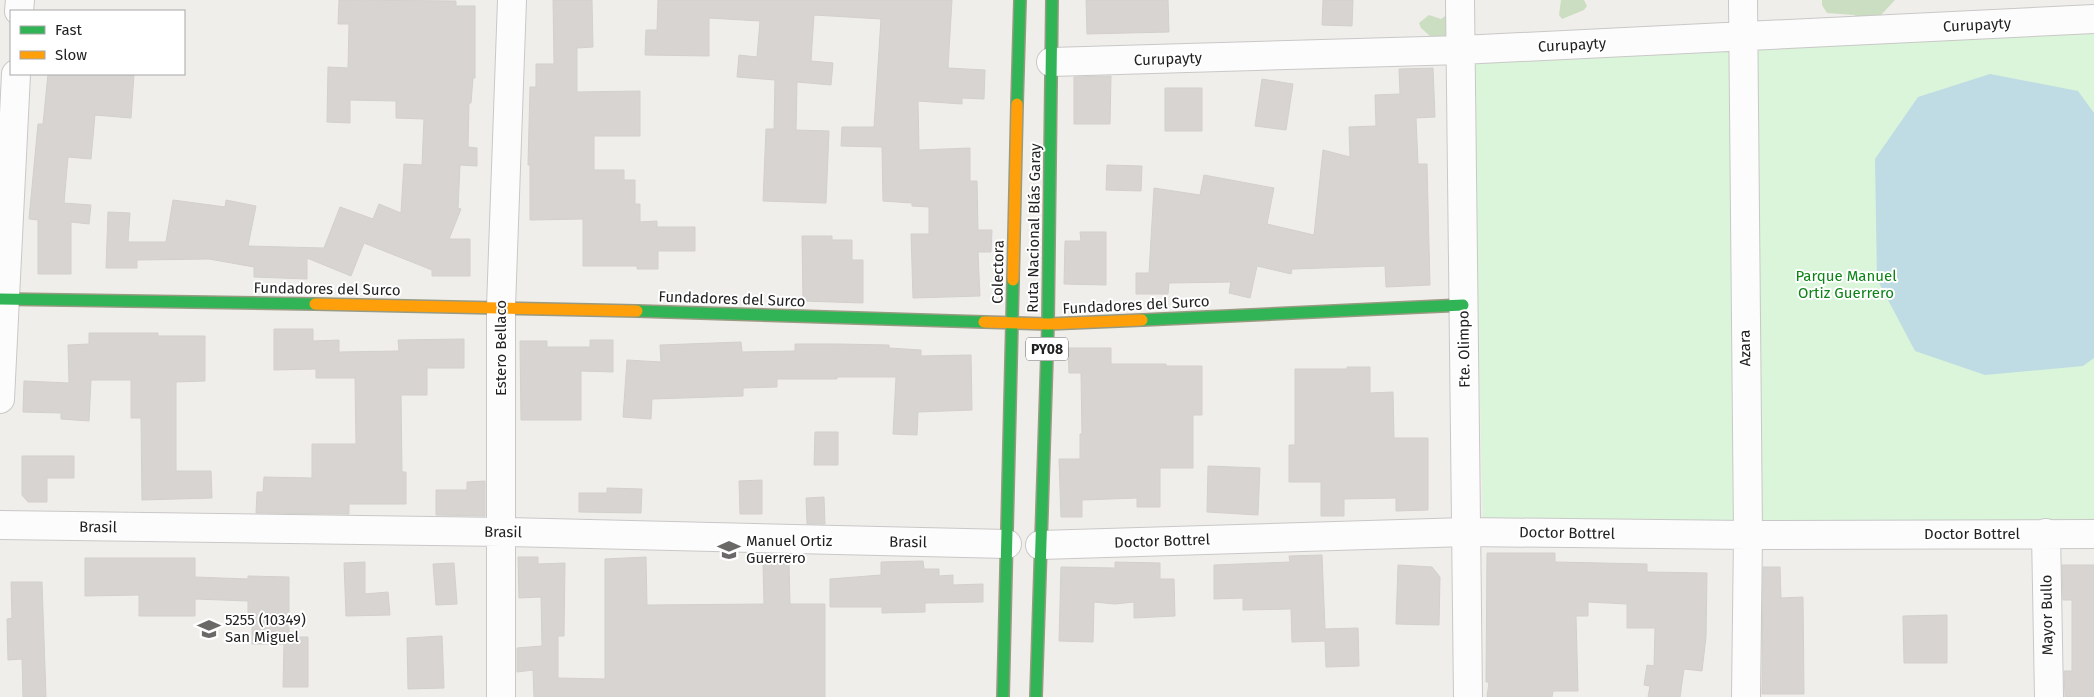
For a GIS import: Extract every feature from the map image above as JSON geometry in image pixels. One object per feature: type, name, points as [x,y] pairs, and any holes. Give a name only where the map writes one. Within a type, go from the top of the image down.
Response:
[{"type":"main road","name":"Colectora","points":[[1003,697],[1020,0]]},
{"type":"main road","name":"Ruta Nacional Blás Garay","points":[[1036,697],[1048,324],[1052,0]]},
{"type":"main road","name":"Fundadores del Surco","points":[[2,299],[501,307],[1048,324],[1463,305]]},
{"type":"street","name":"Estero Bellaco","points":[[502,697],[501,307],[512,0]]},
{"type":"street","name":"Fte. Olimpo","points":[[1460,0],[1468,697]]},
{"type":"street","name":"Azara","points":[[1743,0],[1748,535],[1746,697]]},
{"type":"street","name":"Curupayty","points":[[1051,62],[1461,50],[1742,37],[2040,11],[2094,19]]},
{"type":"street","points":[[0,399],[2,299],[16,75]]},
{"type":"street","name":"Brasil","points":[[0,526],[502,532],[1007,544]]},
{"type":"street","name":"Doctor Bottrel","points":[[1040,545],[1466,532],[1748,535],[2094,534]]},
{"type":"street","name":"Mayor Bullo","points":[[2046,533],[2049,697]]},
{"type":"green space","points":[[1561,0],[1584,0],[1587,6],[1584,10],[1562,19],[1559,15]]},
{"type":"green space","points":[[1822,0],[1895,0],[1880,16],[1862,19],[1854,15],[1827,13],[1822,5]]},
{"type":"green space","points":[[1448,14],[1446,37],[1432,38],[1421,28],[1419,23],[1429,15],[1441,19]]},
{"type":"green space","name":"Parque Manuel Ortiz Guerrero","points":[[2094,31],[2094,529],[1483,525],[1472,61]]},
{"type":"water","points":[[1990,74],[2078,91],[2094,113],[2094,358],[2083,366],[1985,375],[1915,351],[1877,279],[1875,159],[1918,97]]},
{"type":"building","points":[[339,0],[456,1],[456,6],[475,6],[475,78],[473,78],[471,103],[469,103],[468,147],[477,148],[477,166],[460,165],[458,208],[461,209],[449,239],[470,239],[470,276],[432,276],[432,270],[364,243],[351,276],[307,258],[307,279],[254,277],[254,267],[209,259],[137,260],[137,268],[106,268],[108,212],[130,213],[128,242],[166,242],[173,200],[225,207],[226,200],[256,206],[248,246],[324,248],[340,207],[373,219],[379,204],[401,213],[404,164],[422,165],[424,119],[396,118],[396,101],[350,100],[350,123],[327,122],[328,67],[348,68],[349,24],[338,24]]},
{"type":"building","points":[[553,0],[592,0],[593,47],[577,48],[577,92],[640,91],[640,136],[594,136],[594,170],[624,170],[624,180],[635,180],[635,204],[640,204],[640,222],[657,221],[657,227],[695,227],[695,251],[658,251],[658,269],[637,269],[637,266],[583,266],[583,219],[530,220],[530,165],[528,165],[530,87],[536,87],[536,64],[554,64]]},
{"type":"building","points":[[658,0],[952,0],[948,68],[985,70],[984,99],[962,98],[962,104],[918,101],[919,150],[970,148],[970,181],[977,181],[978,230],[992,230],[991,252],[978,252],[980,296],[913,298],[911,234],[929,234],[929,207],[912,206],[912,203],[883,201],[882,147],[841,146],[842,127],[874,127],[881,19],[814,15],[811,61],[833,63],[831,85],[797,82],[796,130],[829,131],[826,203],[763,201],[766,129],[774,129],[775,80],[737,77],[739,55],[757,57],[760,21],[709,18],[709,56],[645,55],[646,30],[657,30]]},
{"type":"building","points":[[1086,0],[1168,0],[1169,32],[1087,34]]},
{"type":"building","points":[[1323,0],[1353,0],[1352,26],[1322,25]]},
{"type":"building","points":[[1433,68],[1435,117],[1416,118],[1418,164],[1427,164],[1430,285],[1386,287],[1385,266],[1292,269],[1291,274],[1257,266],[1250,298],[1229,293],[1231,282],[1169,283],[1168,294],[1136,294],[1136,273],[1149,273],[1154,188],[1200,195],[1204,175],[1274,188],[1267,224],[1314,235],[1323,150],[1350,157],[1349,127],[1376,126],[1375,95],[1400,94],[1399,69]]},
{"type":"building","points":[[48,75],[134,75],[131,118],[95,115],[91,159],[68,157],[64,203],[91,205],[89,224],[71,222],[71,274],[38,274],[38,220],[29,219],[38,124],[43,124]]},
{"type":"building","points":[[1111,76],[1110,124],[1074,124],[1074,77]]},
{"type":"building","points":[[1262,79],[1293,84],[1286,130],[1255,126]]},
{"type":"building","points":[[1165,88],[1202,88],[1202,131],[1165,131]]},
{"type":"building","points":[[1107,165],[1142,166],[1141,191],[1106,190]]},
{"type":"building","points":[[1080,232],[1106,232],[1106,285],[1064,284],[1065,241],[1081,241]]},
{"type":"building","points":[[802,236],[832,236],[832,240],[852,240],[852,260],[863,260],[863,303],[803,301]]},
{"type":"building","points":[[274,329],[313,329],[313,341],[339,340],[339,352],[399,351],[398,340],[464,339],[464,368],[427,368],[427,395],[401,395],[402,472],[406,472],[406,504],[349,504],[349,514],[256,513],[257,492],[263,492],[264,477],[312,478],[312,444],[356,444],[355,378],[316,378],[316,369],[274,370]]},
{"type":"building","points":[[89,333],[158,333],[158,336],[205,336],[205,381],[176,382],[176,471],[211,471],[212,498],[142,500],[141,418],[131,418],[131,380],[91,380],[89,421],[61,419],[61,413],[23,412],[24,381],[69,383],[68,345],[89,344]]},
{"type":"building","points":[[590,340],[613,340],[613,372],[581,371],[581,420],[521,420],[520,341],[547,341],[547,347],[590,347]]},
{"type":"building","points":[[741,342],[742,352],[795,351],[795,344],[838,344],[889,345],[889,348],[921,350],[921,356],[971,355],[972,410],[918,412],[917,435],[893,434],[896,377],[837,377],[837,379],[777,379],[777,387],[743,388],[743,396],[652,399],[651,419],[623,417],[627,360],[661,362],[660,345]]},
{"type":"building","points":[[1068,348],[1111,348],[1111,364],[1202,366],[1202,415],[1193,415],[1193,468],[1160,468],[1160,507],[1137,507],[1137,498],[1082,500],[1082,517],[1061,517],[1059,459],[1080,459],[1080,434],[1082,434],[1081,373],[1069,373]]},
{"type":"building","points":[[1347,367],[1370,367],[1370,393],[1393,392],[1394,438],[1428,438],[1428,510],[1396,511],[1396,498],[1344,499],[1344,516],[1321,516],[1321,482],[1289,482],[1289,445],[1295,445],[1295,369],[1347,369]]},
{"type":"building","points":[[815,432],[838,432],[838,465],[814,465]]},
{"type":"building","points":[[22,456],[74,456],[74,478],[47,478],[47,502],[28,502],[22,495]]},
{"type":"building","points":[[1208,466],[1260,468],[1258,515],[1207,512]]},
{"type":"building","points":[[762,480],[762,514],[740,514],[739,481]]},
{"type":"building","points":[[485,481],[485,516],[436,515],[436,490],[467,490],[467,482]]},
{"type":"building","points":[[607,488],[642,489],[641,513],[579,512],[579,493],[607,493]]},
{"type":"building","points":[[824,497],[825,524],[807,524],[806,498]]},
{"type":"building","points":[[1487,553],[1555,553],[1555,562],[1647,564],[1647,572],[1707,573],[1706,637],[1702,671],[1684,669],[1680,697],[1648,697],[1650,686],[1644,685],[1647,665],[1654,666],[1655,628],[1627,628],[1627,604],[1588,602],[1588,616],[1576,616],[1578,691],[1553,691],[1552,697],[1487,697],[1489,682],[1486,682]]},
{"type":"building","points":[[1322,555],[1325,629],[1358,628],[1359,666],[1326,667],[1325,641],[1292,642],[1291,609],[1243,610],[1243,598],[1214,599],[1214,565],[1290,562],[1289,556]]},
{"type":"building","points":[[518,557],[538,557],[538,564],[565,563],[564,636],[558,636],[558,678],[605,679],[605,559],[646,557],[647,605],[764,604],[763,564],[789,563],[790,604],[825,604],[825,697],[534,697],[533,670],[517,672],[517,648],[542,646],[541,597],[519,598]]},
{"type":"building","points":[[85,558],[195,558],[195,577],[248,579],[248,576],[289,577],[289,637],[308,637],[308,687],[283,687],[284,644],[252,644],[252,619],[248,619],[248,601],[195,599],[195,616],[139,616],[139,595],[85,596]]},
{"type":"building","points":[[923,561],[924,569],[939,569],[939,576],[953,575],[953,585],[983,584],[983,602],[925,603],[925,612],[882,613],[882,607],[830,607],[830,579],[881,575],[881,562]]},
{"type":"building","points":[[365,562],[365,594],[388,592],[390,615],[346,616],[344,563]]},
{"type":"building","points":[[1115,562],[1160,563],[1160,579],[1174,579],[1175,616],[1134,618],[1134,602],[1115,604],[1094,602],[1093,642],[1059,641],[1061,567],[1115,568]]},
{"type":"building","points":[[454,563],[457,604],[436,605],[433,564]]},
{"type":"building","points":[[1398,565],[1432,567],[1440,577],[1439,625],[1396,624]]},
{"type":"building","points":[[2062,565],[2094,565],[2094,697],[2065,697],[2064,671],[2072,671],[2072,600],[2063,600]]},
{"type":"building","points":[[1763,567],[1780,567],[1781,598],[1803,597],[1804,694],[1762,694]]},
{"type":"building","points":[[11,582],[42,582],[46,697],[23,697],[22,659],[8,660],[7,619],[12,618]]},
{"type":"building","points":[[1947,615],[1947,663],[1904,663],[1903,616]]},
{"type":"building","points":[[442,636],[444,688],[408,689],[407,638]]},
{"type":"traffic: fast","points":[[1017,104],[1020,0]]},
{"type":"traffic: fast","points":[[1036,697],[1048,324],[1052,0]]},
{"type":"traffic: fast","points":[[1003,697],[1013,280]]},
{"type":"traffic: fast","points":[[0,299],[315,304]]},
{"type":"traffic: fast","points":[[1142,320],[1463,305]]},
{"type":"traffic: fast","points":[[637,311],[984,322]]},
{"type":"traffic: slow","points":[[1013,280],[1017,104]]},
{"type":"traffic: slow","points":[[315,304],[637,311]]},
{"type":"traffic: slow","points":[[984,322],[1048,324],[1142,320]]},
{"type":"place","name":"Manuel Ortiz Guerrero","points":[[729,550]]},
{"type":"place","name":"5255 (10349) San Miguel","points":[[209,629]]}]
